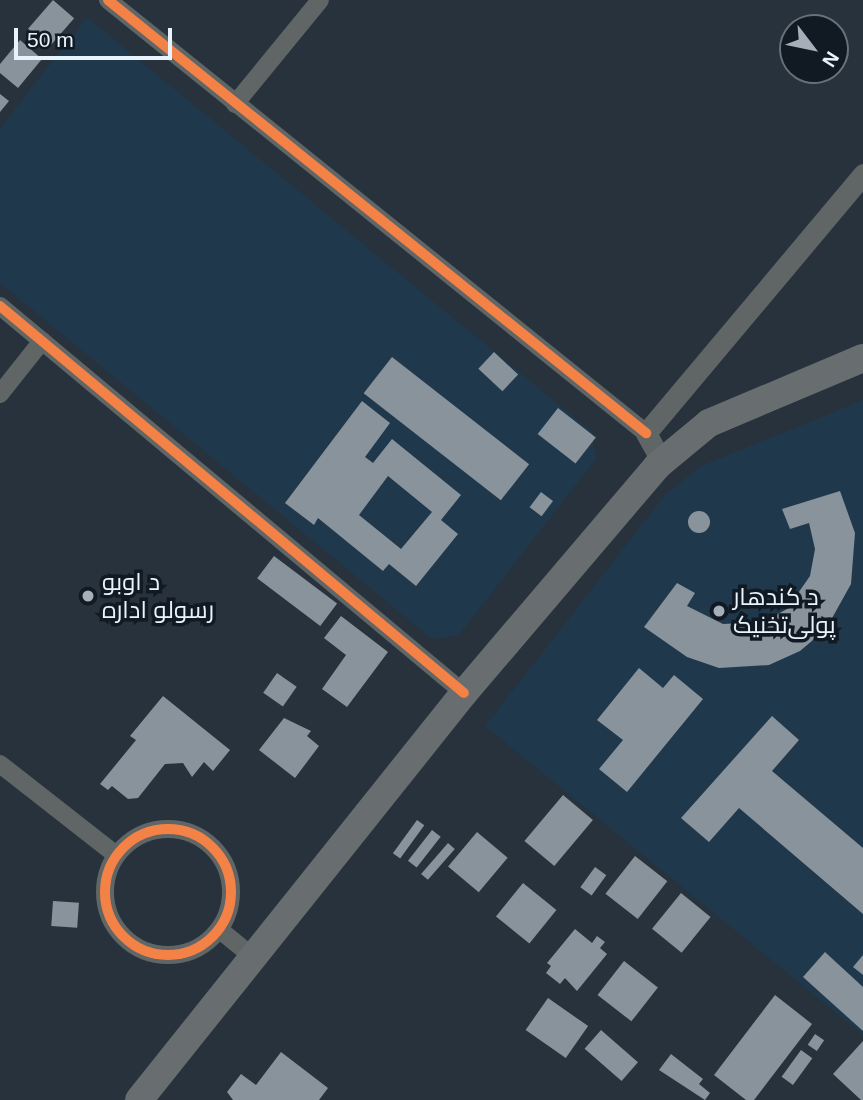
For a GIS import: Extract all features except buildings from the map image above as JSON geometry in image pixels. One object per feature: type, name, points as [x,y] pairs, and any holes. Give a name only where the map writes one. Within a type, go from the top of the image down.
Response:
[{"type":"main road","points":[[139,1100],[464,693],[662,462],[709,423],[863,358]]},
{"type":"street","points":[[108,0],[646,433],[662,462]]},
{"type":"street","points":[[234,104],[320,0]]},
{"type":"street","points":[[646,433],[863,174]]},
{"type":"street","points":[[0,306],[464,693]]},
{"type":"street","points":[[0,394],[42,341]]},
{"type":"street","points":[[0,764],[116,855]]},
{"type":"street","points":[[148,831],[188,831],[205,840],[220,854],[232,892],[220,930],[204,945],[183,954],[161,956],[131,944],[110,919],[104,897],[106,875],[116,855],[148,831]]},
{"type":"street","points":[[220,930],[253,957]]},
{"type":"shaded area","points":[[87,17],[592,432],[596,459],[459,635],[432,639],[0,283],[0,128]]},
{"type":"shaded area","name":"د کندهار پولی‌تخنیک","points":[[863,400],[863,1035],[485,726],[665,495],[701,466]]},
{"type":"cycle path","points":[[108,0],[646,433]]},
{"type":"cycle path","points":[[0,306],[464,693]]},
{"type":"cycle path","points":[[168,829],[192,833],[213,847],[227,868],[231,892],[227,916],[213,937],[192,951],[168,955],[144,951],[123,937],[109,916],[105,892],[109,868],[123,847],[144,833],[168,829]]},
{"type":"place","name":"د اوبو رسولو اداره","points":[[88,596]]},
{"type":"place","name":"د کندهار پولی‌تخنیک","points":[[719,611]]}]
